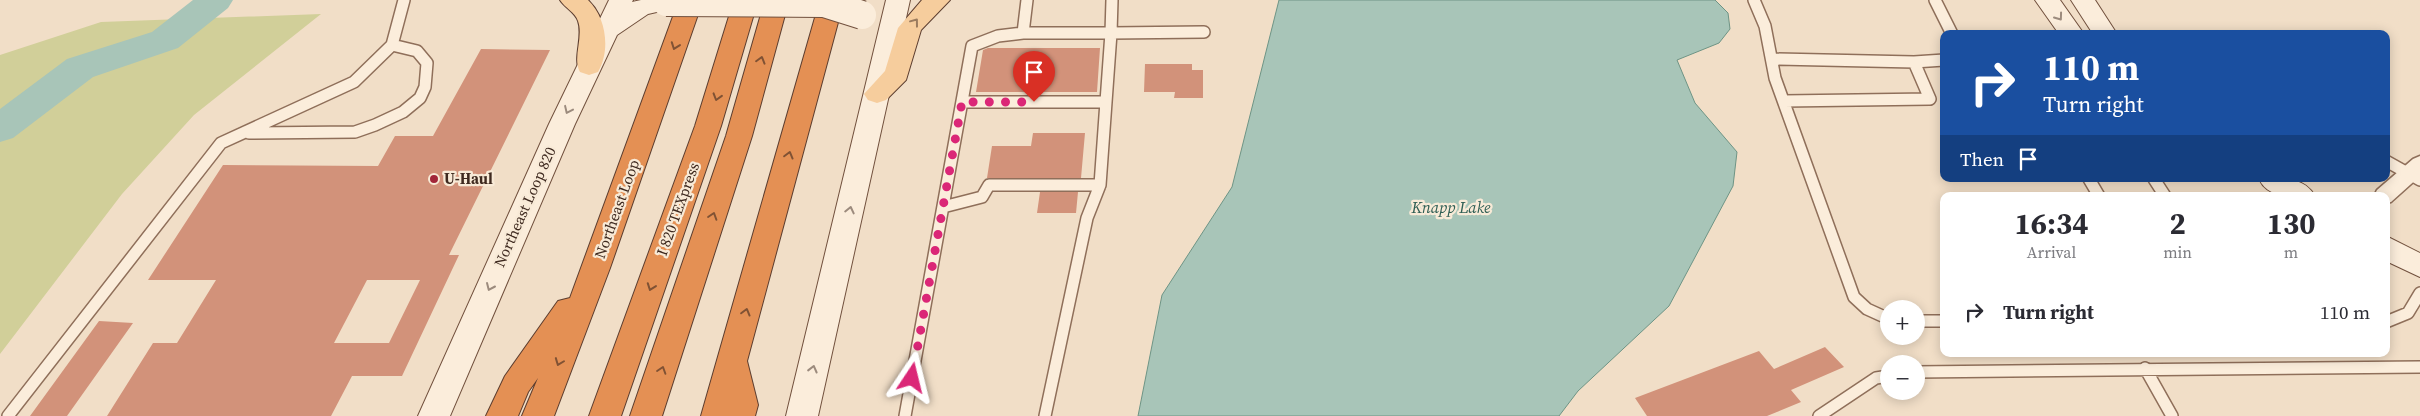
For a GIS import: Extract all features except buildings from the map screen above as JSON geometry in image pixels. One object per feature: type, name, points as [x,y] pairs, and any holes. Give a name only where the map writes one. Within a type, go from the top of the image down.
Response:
[{"type":"highway","name":"Northeast Loop","points":[[538,416],[596,268],[691,0]]},
{"type":"highway","name":"I 820 TEXpress","points":[[605,416],[708,126],[746,0]]},
{"type":"highway","points":[[646,416],[739,136],[777,0]]},
{"type":"highway","points":[[717,416],[832,0]]},
{"type":"highway","points":[[502,416],[516,385],[596,268]]},
{"type":"highway","points":[[733,359],[742,405],[739,416]]},
{"type":"main road","points":[[572,0],[588,12],[592,31],[589,66]]},
{"type":"main road","name":"Northeast Loop 820","points":[[434,416],[589,66],[621,0]]},
{"type":"main road","points":[[802,416],[898,0]]},
{"type":"main road","points":[[877,94],[897,74],[902,49],[910,28],[925,10],[938,0]]},
{"type":"main road","points":[[2047,0],[2069,30]]},
{"type":"main road","points":[[2082,0],[2102,30]]},
{"type":"main road","points":[[608,29],[640,8],[666,2],[824,3],[862,14],[888,44]]},
{"type":"main road","points":[[2277,182],[2294,192]]},
{"type":"main road","points":[[2390,249],[2420,266]]},
{"type":"street","points":[[2389,192],[2416,172]]},
{"type":"lane","points":[[8,416],[221,143],[354,82],[392,45],[404,0]]},
{"type":"lane","points":[[1022,33],[1027,0]]},
{"type":"lane","points":[[1045,416],[1087,218],[1100,185],[1112,0]]},
{"type":"lane","points":[[1754,0],[1766,26],[1775,78],[1854,297],[1867,309],[1880,315]]},
{"type":"lane","points":[[1935,0],[1950,30]]},
{"type":"lane","points":[[905,416],[972,46],[998,36],[1022,33],[1204,32]]},
{"type":"lane","points":[[245,133],[355,132],[403,112],[420,98],[424,87],[427,63],[417,51],[392,45]]},
{"type":"lane","points":[[1773,59],[1914,62],[1940,60]]},
{"type":"lane","points":[[1784,101],[1930,98],[1914,62]]},
{"type":"lane","points":[[962,102],[1106,102]]},
{"type":"lane","points":[[2390,162],[2416,172]]},
{"type":"lane","points":[[943,207],[982,196],[989,185],[1100,185]]},
{"type":"lane","points":[[2390,320],[2408,313],[2420,293]]},
{"type":"lane","points":[[1925,321],[1940,321]]},
{"type":"lane","points":[[1925,372],[2145,368],[2420,368]]},
{"type":"lane","points":[[2145,368],[2172,416]]},
{"type":"lane","points":[[1819,416],[1876,378],[1880,377]]},
{"type":"shaded area","points":[[321,14],[194,115],[122,194],[0,354],[0,55],[101,22]]},
{"type":"water","name":"Knapp Lake","points":[[1279,0],[1715,0],[1728,13],[1730,29],[1719,43],[1677,60],[1695,103],[1737,152],[1733,186],[1669,306],[1578,391],[1559,416],[1138,416],[1162,295],[1232,187]]},
{"type":"waterway","points":[[0,128],[80,68],[165,40],[216,0]]},
{"type":"place","name":"U-Haul","points":[[434,179]]},
{"type":"route","points":[[912,378],[962,102],[1034,102]]}]
